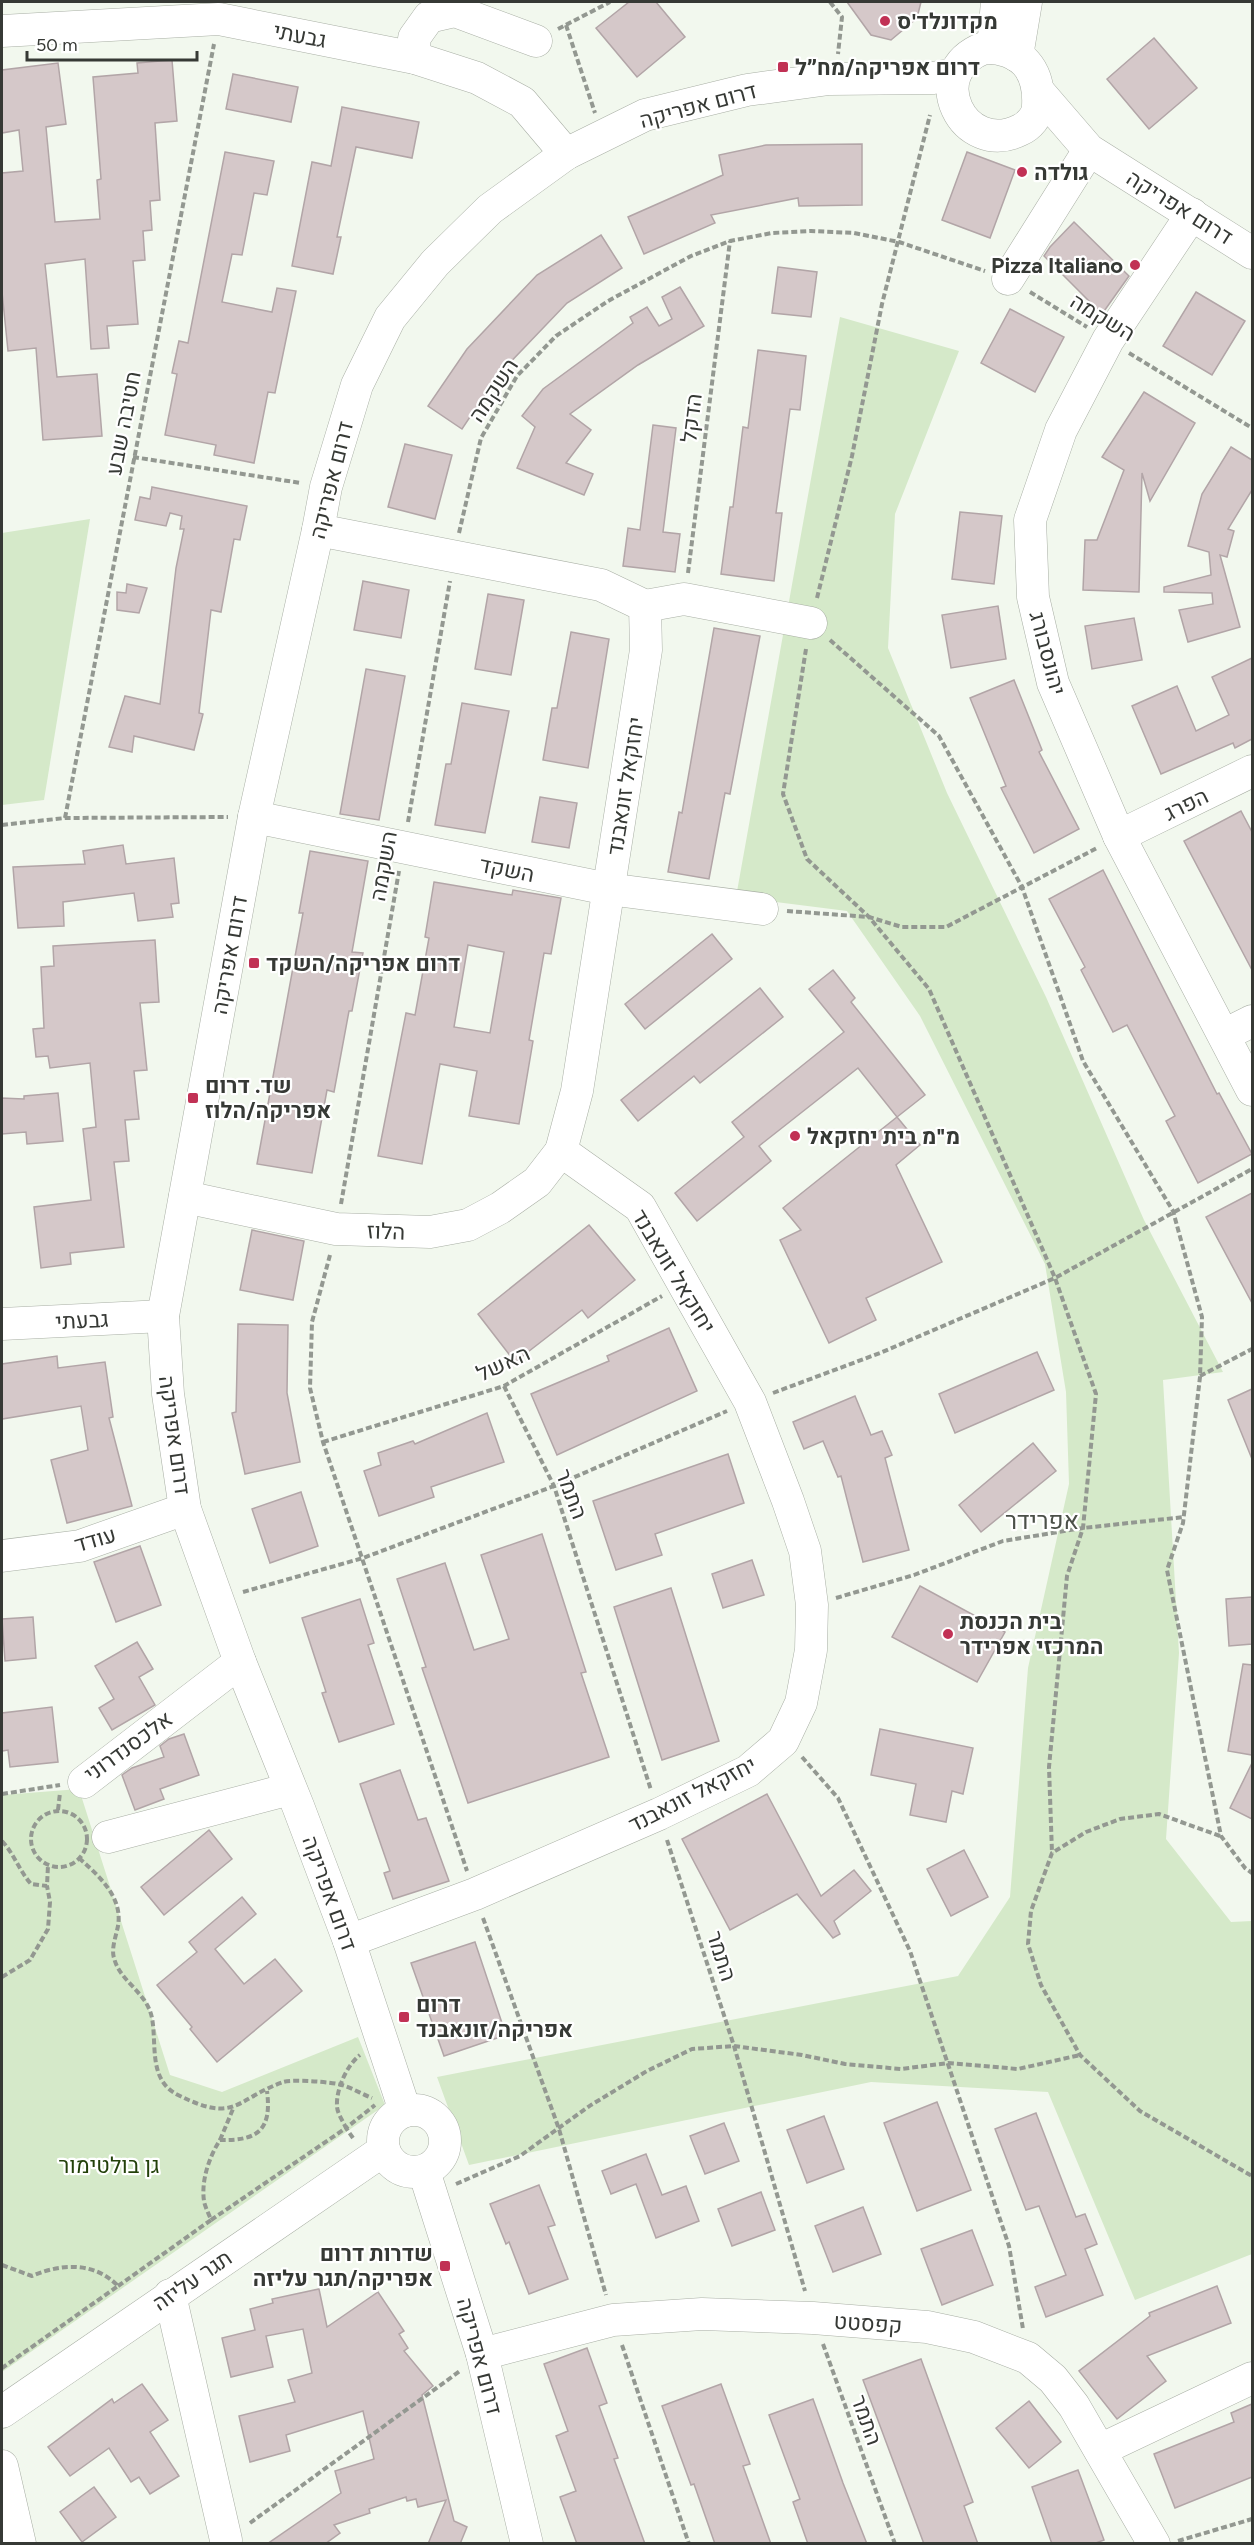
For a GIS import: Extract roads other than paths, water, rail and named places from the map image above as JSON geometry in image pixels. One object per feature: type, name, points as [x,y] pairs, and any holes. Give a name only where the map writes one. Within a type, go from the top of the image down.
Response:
[{"type":"street","points":[[998,2],[1005,52]]},
{"type":"street","points":[[1005,52],[1026,2]]},
{"type":"street","points":[[414,58],[414,38],[429,17],[455,11],[536,40]]},
{"type":"street","name":"גבעתי","points":[[2,31],[219,19],[414,58],[477,78],[522,102],[566,154]]},
{"type":"street","points":[[984,48],[1005,52],[1032,69],[1039,92],[1038,112],[1025,127],[1006,135],[986,134],[973,129],[963,120],[947,95],[969,54],[984,48]]},
{"type":"street","name":"דרום אפריקה","points":[[405,2111],[348,1941],[240,1662],[185,1509],[168,1394],[163,1316],[254,817],[326,487],[357,385],[390,318],[435,262],[490,210],[566,154],[645,115],[747,90],[829,79],[846,68],[947,95]]},
{"type":"street","name":"דרום אפריקה","points":[[1039,92],[1084,144],[1252,253]]},
{"type":"street","name":"דרום אפריקה","points":[[1025,127],[1084,144]]},
{"type":"street","points":[[1008,279],[1084,144]]},
{"type":"street","name":"יהונסבורג","points":[[1191,214],[1108,340],[1061,430],[1030,520],[1033,597],[1053,683],[1119,836],[1252,1090]]},
{"type":"street","points":[[318,530],[601,585],[645,606],[684,600],[811,623]]},
{"type":"street","name":"יחזקאל זונאבנד","points":[[348,1941],[475,1894],[659,1815],[747,1771],[783,1741],[801,1703],[811,1650],[812,1605],[805,1551],[750,1402],[640,1207],[561,1151],[577,1091],[646,650],[645,606]]},
{"type":"street","name":"הפרג","points":[[1119,836],[1252,771]]},
{"type":"street","name":"השקד","points":[[254,817],[608,889],[762,909]]},
{"type":"street","points":[[1224,1035],[1252,1021]]},
{"type":"street","name":"הלוז","points":[[185,1197],[336,1229],[430,1232],[468,1225],[500,1208],[537,1182],[561,1151]]},
{"type":"street","name":"גבעתי","points":[[2,1324],[163,1316]]},
{"type":"street","name":"עודד","points":[[2,1556],[80,1546],[185,1509]]},
{"type":"street","name":"אלכסנדרוני","points":[[84,1782],[240,1662]]},
{"type":"street","points":[[108,1837],[290,1790]]},
{"type":"street","points":[[415,2110],[433,2116],[444,2132],[446,2142],[428,2183],[399,2169],[370,2146],[396,2116],[405,2111],[415,2110]]},
{"type":"street","name":"תגר עליזה","points":[[2,2412],[170,2295],[370,2146]]},
{"type":"street","name":"דרום אפריקה","points":[[428,2183],[482,2354],[527,2544]]},
{"type":"street","points":[[170,2295],[226,2540]]},
{"type":"street","name":"קפסטט","points":[[482,2354],[613,2320],[702,2314],[927,2327],[974,2337],[1028,2358],[1060,2388],[1074,2406],[1154,2544]]},
{"type":"street","points":[[1100,2450],[1252,2378]]},
{"type":"street","points":[[2,2466],[20,2544]]},
{"type":"place","name":"מקדונלד'ס","points":[[885,21]]},
{"type":"place","name":"דרום אפריקה/מח״ל","points":[[783,67]]},
{"type":"place","name":"גולדה","points":[[1022,172]]},
{"type":"place","name":"Pizza Italiano","points":[[1135,265]]},
{"type":"place","name":"דרום אפריקה/השקד","points":[[254,963]]},
{"type":"place","name":"שד. דרום אפריקה/הלוז","points":[[193,1098]]},
{"type":"place","name":"מ\"מ בית יחזקאל","points":[[795,1136]]},
{"type":"place","name":"בית הכנסת המרכזי אפרידר","points":[[948,1634]]},
{"type":"place","name":"דרום אפריקה/זונאבנד","points":[[404,2017]]},
{"type":"place","name":"שדרות דרום אפריקה/תגר עליזה","points":[[445,2266]]},
{"type":"district","name":"אפרידר","points":[[1042,1521]]},
{"type":"park label","name":"גן בולטימור","points":[[109,2165]]}]
